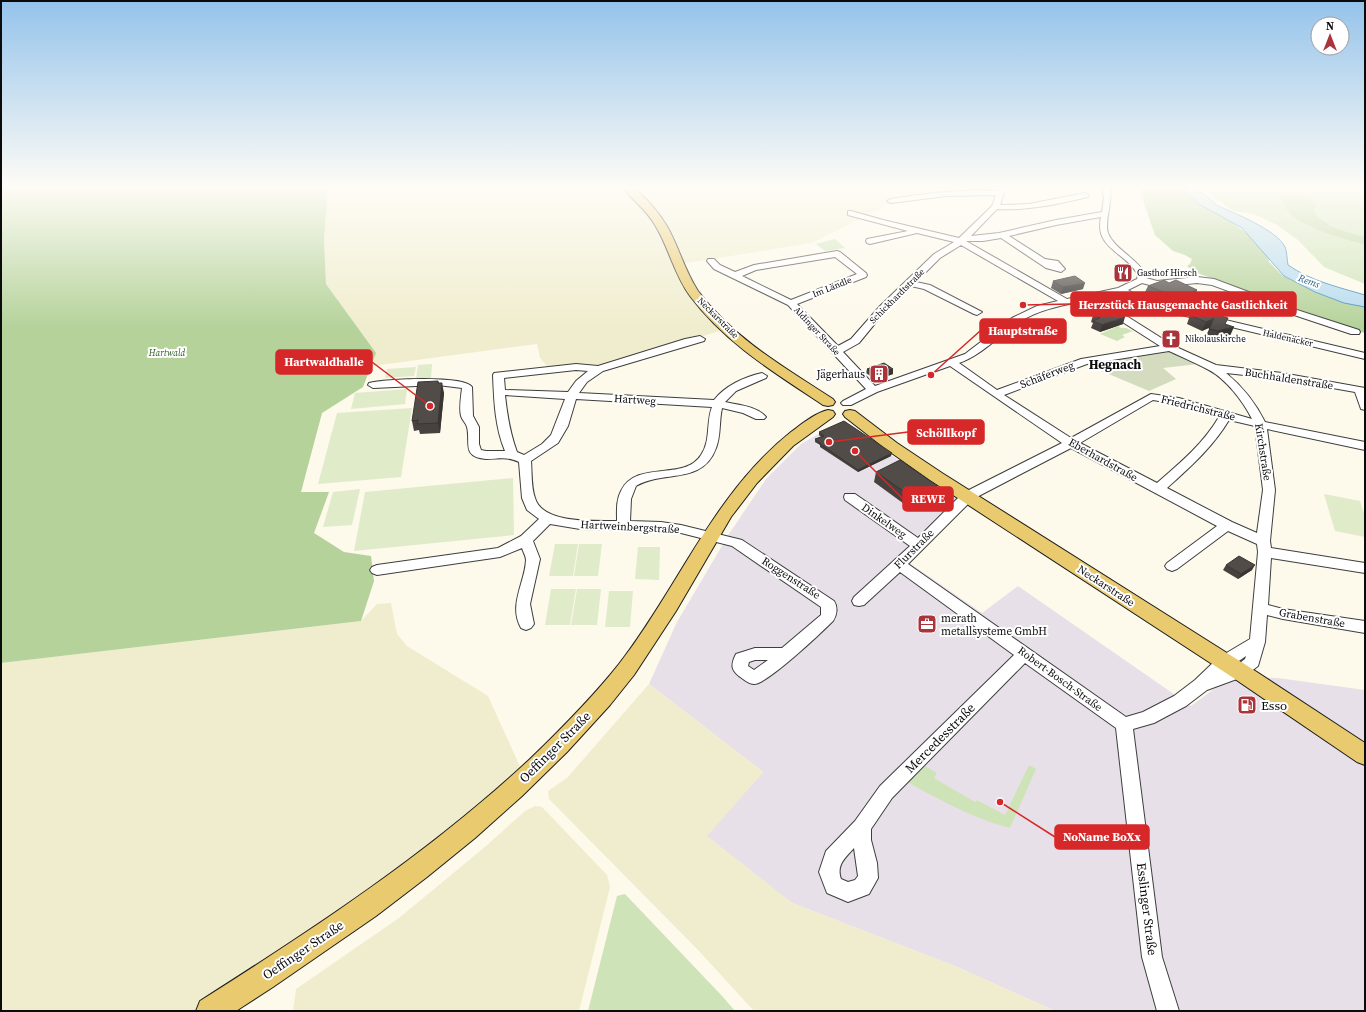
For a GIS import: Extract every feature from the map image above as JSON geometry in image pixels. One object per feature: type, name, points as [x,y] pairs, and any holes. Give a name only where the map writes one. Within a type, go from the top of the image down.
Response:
[{"type":"main road","name":"Neckarstraße","points":[[664,233],[683,276],[708,311],[762,358],[828,408]]},
{"type":"main road","points":[[828,408],[839,416],[848,408]]},
{"type":"main road","name":"Oeffinger Straße","points":[[210,1011],[321,939],[404,880],[525,779],[602,699],[625,671],[646,642],[730,506],[753,476],[828,408]]},
{"type":"main road","name":"Neckarstraße","points":[[848,408],[907,456],[1231,667],[1288,702],[1365,755]]},
{"type":"street","points":[[870,241],[907,233]]},
{"type":"street","points":[[930,233],[962,239],[975,239],[1010,233]]},
{"type":"street","name":"Schickhardtstraße","points":[[837,351],[855,341],[883,308],[937,256],[968,233]]},
{"type":"street","points":[[1104,233],[1110,242],[1138,267],[1142,275],[1141,280]]},
{"type":"street","points":[[1002,235],[1045,262]]},
{"type":"street","points":[[962,239],[1064,302]]},
{"type":"street","name":"Im Ländle","points":[[734,276],[754,268],[837,254],[863,275],[791,303]]},
{"type":"street","name":"Aldinger Straße","points":[[711,261],[718,268],[791,303],[873,390]]},
{"type":"street","points":[[848,408],[873,390],[969,356],[1015,320],[1040,308],[1064,302],[1088,292],[1102,294],[1121,290],[1141,280],[1157,284],[1197,280],[1218,283],[1294,312],[1355,332]]},
{"type":"street","points":[[910,283],[927,287],[977,312]]},
{"type":"street","name":"Haldenäcker","points":[[1121,290],[1135,298],[1169,309],[1365,356]]},
{"type":"street","name":"Kirchstraße","points":[[1088,292],[1170,348],[1214,368],[1236,387],[1252,406],[1260,424],[1269,490],[1256,642],[1252,662],[1231,667]]},
{"type":"street","points":[[373,385],[438,382],[464,385],[467,387],[467,416],[473,427],[473,444],[476,452],[485,455],[512,454],[526,460],[553,442],[558,435],[572,395],[581,382],[599,369],[689,341],[700,339]]},
{"type":"street","name":"Schäferweg","points":[[996,394],[1085,361],[1170,348]]},
{"type":"street","name":"Eberhardstraße","points":[[952,363],[1071,443],[1264,546]]},
{"type":"street","points":[[512,454],[506,434],[499,398],[498,375],[576,367],[599,369]]},
{"type":"street","name":"Buchhaldenstraße","points":[[1214,368],[1282,376],[1362,390]]},
{"type":"street","points":[[623,525],[626,493],[629,486],[645,477],[687,471],[700,464],[708,456],[712,449],[718,404],[722,396],[728,391],[762,376]]},
{"type":"street","points":[[1362,390],[1365,408]]},
{"type":"street","name":"Hartweg","points":[[508,392],[572,395],[652,402],[718,404],[747,410],[760,417]]},
{"type":"street","name":"Friedrichstraße","points":[[968,496],[1071,443],[1151,397],[1164,398],[1316,438],[1365,446]]},
{"type":"street","points":[[1158,489],[1192,459],[1210,439],[1226,415]]},
{"type":"street","name":"Hartweinbergstraße","points":[[526,460],[528,498],[532,507],[547,519],[580,525],[668,527],[712,536]]},
{"type":"street","name":"Flurstraße","points":[[859,601],[899,565],[968,496]]},
{"type":"street","name":"Dinkelweg","points":[[850,497],[918,545]]},
{"type":"street","points":[[377,570],[500,552],[526,541],[547,519]]},
{"type":"street","points":[[1172,566],[1227,525]]},
{"type":"street","name":"Roggenstraße","points":[[712,536],[737,543],[829,605],[828,617],[786,654]]},
{"type":"street","points":[[526,541],[533,560],[523,604],[526,624]]},
{"type":"street","points":[[1264,546],[1365,568]]},
{"type":"street","name":"Robert-Bosch-Straße","points":[[899,565],[1124,725]]},
{"type":"street","name":"Grabenstraße","points":[[1260,608],[1283,614],[1365,627]]},
{"type":"street","name":"Mercedesstraße","points":[[862,827],[886,792],[1024,654]]},
{"type":"street","points":[[1124,725],[1148,718],[1180,701],[1201,685],[1231,667]]},
{"type":"street","name":"Esslinger Straße","points":[[1124,725],[1152,957],[1168,1011]]},
{"type":"shaded area","points":[[325,233],[831,233],[812,243],[680,264],[679,278],[701,310],[722,330],[600,369],[548,367],[540,358],[537,344],[372,366],[374,351],[326,284]]},
{"type":"shaded area","points":[[843,423],[968,506],[922,546],[908,562],[982,613],[1018,586],[1191,706],[1230,677],[1278,678],[1365,690],[1365,1011],[1055,1011],[957,967],[792,903],[706,836],[763,772],[649,684],[677,622],[729,534],[766,479],[801,444],[820,433]]},
{"type":"shaded area","points":[[391,603],[397,634],[407,646],[488,696],[522,771],[399,872],[200,1011],[1,1011],[1,663],[361,621],[377,604]]},
{"type":"shaded area","points":[[649,684],[763,772],[707,836],[792,903],[957,967],[1055,1011],[754,1011],[699,951],[549,799],[548,791],[567,778]]},
{"type":"shaded area","points":[[535,806],[542,807],[607,875],[610,887],[579,1011],[293,1011],[296,989],[399,918],[486,846],[525,811]]},
{"type":"green space","name":"Hartwald","points":[[1,233],[325,233],[326,284],[376,353],[363,387],[322,413],[301,492],[329,492],[314,533],[344,552],[371,556],[374,581],[361,621],[1,663]]},
{"type":"green space","points":[[1154,233],[1247,233],[1268,253],[1269,262],[1283,276],[1309,288],[1365,304],[1365,333],[1323,321],[1195,272],[1187,266],[1190,264],[1192,259],[1173,251]]},
{"type":"green space","points":[[1289,233],[1327,233],[1365,245],[1365,284],[1324,267],[1298,240]]},
{"type":"green space","points":[[1327,233],[1352,233],[1365,237],[1365,245]]},
{"type":"green space","points":[[1352,233],[1365,233],[1365,237]]},
{"type":"green space","points":[[835,239],[845,248],[825,251],[816,244]]},
{"type":"green space","points":[[1118,326],[1133,331],[1122,335],[1125,337],[1117,341],[1100,334]]},
{"type":"green space","points":[[1166,350],[1198,364],[1163,368],[1176,379],[1149,391],[1085,364]]},
{"type":"green space","points":[[432,364],[431,378],[416,379],[418,365]]},
{"type":"green space","points":[[416,367],[414,376],[385,378],[387,369]]},
{"type":"green space","points":[[407,389],[405,404],[351,409],[355,393]]},
{"type":"green space","points":[[412,408],[401,477],[318,484],[337,413]]},
{"type":"green space","points":[[513,478],[514,535],[354,551],[365,492]]},
{"type":"green space","points":[[360,489],[352,525],[323,527],[333,492]]},
{"type":"green space","points":[[1324,494],[1360,501],[1365,516],[1365,537],[1335,531]]},
{"type":"green space","points":[[555,544],[578,544],[573,576],[549,576]]},
{"type":"green space","points":[[579,544],[602,544],[598,576],[574,576]]},
{"type":"green space","points":[[638,547],[660,547],[659,580],[635,579]]},
{"type":"green space","points":[[551,589],[576,589],[570,625],[545,625]]},
{"type":"green space","points":[[577,589],[601,589],[597,625],[571,625]]},
{"type":"green space","points":[[609,591],[633,591],[630,627],[605,627]]},
{"type":"green space","points":[[918,762],[937,773],[934,778],[975,802],[977,800],[1005,815],[1029,765],[1036,769],[1010,828],[983,819],[940,800],[902,779]]},
{"type":"green space","points":[[625,894],[735,1011],[588,1011],[617,896]]},
{"type":"water","name":"Rems","points":[[1247,233],[1272,233],[1285,247],[1288,265],[1297,271],[1325,283],[1365,295],[1365,307],[1344,303],[1315,292],[1284,276]]},
{"type":"building","points":[[1075,276],[1085,283],[1063,287],[1053,281]]},
{"type":"building","points":[[1164,280],[1169,283],[1176,280],[1197,290],[1177,297],[1148,286]]},
{"type":"building","points":[[1112,309],[1125,317],[1102,325],[1093,321],[1100,318],[1093,315]]},
{"type":"building","points":[[1200,311],[1228,318],[1225,324],[1234,327],[1218,331],[1209,329],[1214,318],[1206,322],[1190,315]]},
{"type":"building","points":[[884,363],[893,369],[876,375],[867,369]]},
{"type":"building","points":[[438,381],[438,383],[442,383],[438,423],[417,424],[418,420],[412,421],[418,382]]},
{"type":"building","points":[[844,421],[892,453],[858,470],[815,439],[824,436],[819,432]]},
{"type":"building","points":[[900,460],[937,486],[913,498],[876,472]]},
{"type":"building","points":[[1239,556],[1255,565],[1241,574],[1226,565]]},
{"type":"place","name":"Gasthof Hirsch","points":[[1123,273]]},
{"type":"place","name":"Herzstück Hausgemachte Gastlichkeit","points":[[1023,305]]},
{"type":"place","name":"Nikolauskirche","points":[[1171,339]]},
{"type":"place","name":"Jägerhaus","points":[[879,374]]},
{"type":"place","name":"Hauptstraße","points":[[931,375]]},
{"type":"place","name":"Hartwaldhalle","points":[[430,406]]},
{"type":"place","name":"Schöllkopf","points":[[829,442]]},
{"type":"place","name":"REWE","points":[[855,451]]},
{"type":"place","name":"merath metallsysteme GmbH","points":[[927,624]]},
{"type":"place","name":"Esso","points":[[1247,705]]},
{"type":"place","name":"NoName BoXx","points":[[1000,802]]},
{"type":"district","name":"Hegnach","points":[[1115,364]]}]
